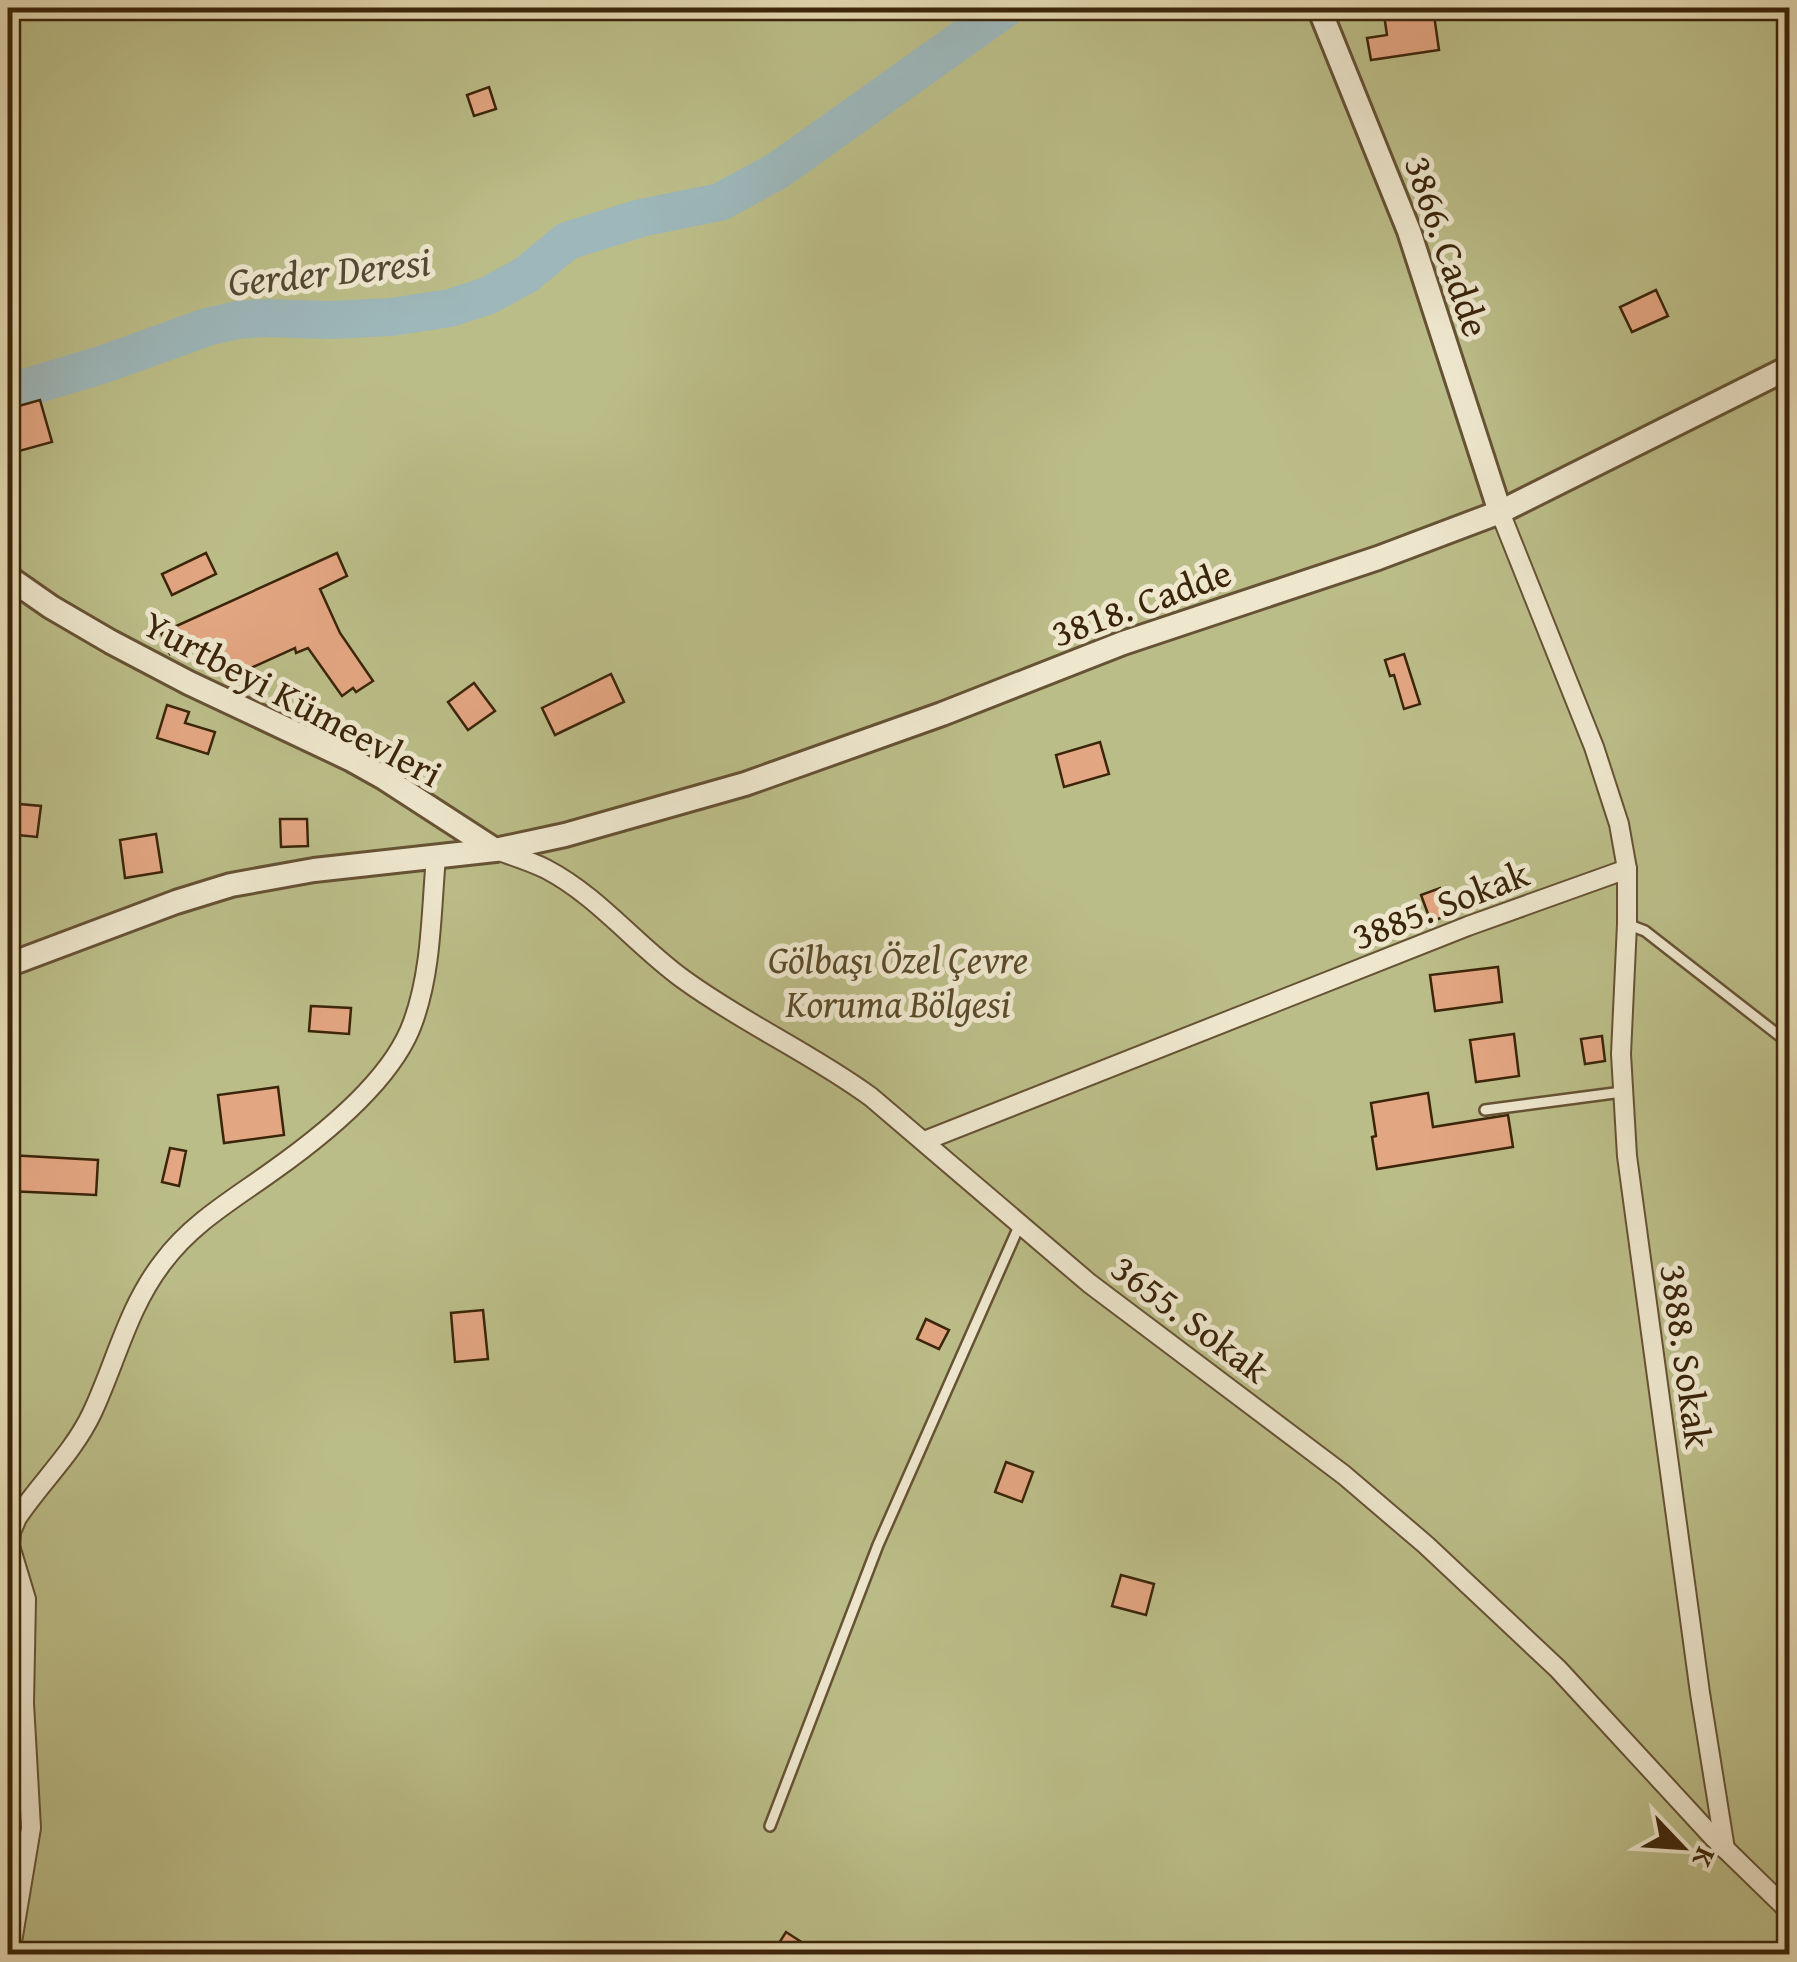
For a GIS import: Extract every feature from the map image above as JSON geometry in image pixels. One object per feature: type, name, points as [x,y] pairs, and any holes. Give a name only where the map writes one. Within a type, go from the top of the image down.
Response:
[{"type":"street","name":"3866. Cadde","points":[[1319,8],[1409,231],[1500,512]]},
{"type":"street","name":"3818. Cadde","points":[[495,850],[745,784],[942,714],[1123,643],[1378,558],[1500,512],[1790,367]]},
{"type":"street","points":[[1500,512],[1594,747],[1620,824],[1626,869]]},
{"type":"street","name":"Yurtbeyi Kümeevleri","points":[[8,577],[126,650],[384,778],[495,850]]},
{"type":"street","points":[[8,965],[176,902],[232,886],[314,870],[495,850]]},
{"type":"street","name":"3655. Sokak","points":[[495,850],[564,880],[681,978],[841,1075],[1089,1283],[1344,1475],[1426,1545],[1558,1669],[1790,1912]]},
{"type":"street","points":[[10,1954],[31,1817],[24,1718],[26,1599],[10,1546],[17,1518],[80,1434],[131,1314],[162,1263],[202,1220],[279,1167],[336,1120],[397,1056],[413,1023],[427,966],[436,857]]},
{"type":"street","name":"3888. Sokak","points":[[1626,869],[1621,1054],[1634,1211],[1700,1692],[1726,1849]]},
{"type":"street","name":"3885. Sokak","points":[[924,1141],[1468,926],[1626,869]]},
{"type":"lane","points":[[1627,924],[1645,931],[1790,1044]]},
{"type":"lane","points":[[1485,1110],[1622,1092]]},
{"type":"lane","points":[[770,1826],[878,1546],[1020,1224]]},
{"type":"green space","name":"Gölbaşı Özel Çevre Koruma Bölgesi","points":[[8,8],[1789,8],[1789,1954],[8,1954]]},
{"type":"building","points":[[1383,8],[1433,8],[1439,50],[1371,60],[1367,38],[1387,35]]},
{"type":"building","points":[[489,87],[496,109],[474,116],[467,95]]},
{"type":"building","points":[[1656,290],[1668,316],[1632,332],[1620,307]]},
{"type":"building","points":[[40,400],[52,442],[12,453],[8,409]]},
{"type":"building","points":[[206,553],[216,574],[172,595],[162,574]]},
{"type":"building","points":[[337,553],[347,576],[320,589],[340,633],[373,681],[356,692],[353,688],[342,696],[308,648],[296,653],[295,648],[229,678],[220,658],[202,666],[193,644],[170,654],[161,633]]},
{"type":"building","points":[[1404,654],[1420,704],[1404,709],[1385,660]]},
{"type":"building","points":[[611,674],[624,702],[555,735],[542,708]]},
{"type":"building","points":[[474,683],[495,711],[468,730],[448,702]]},
{"type":"building","points":[[167,705],[189,712],[185,723],[215,732],[208,754],[157,738]]},
{"type":"building","points":[[1100,742],[1109,774],[1064,787],[1056,755]]},
{"type":"building","points":[[8,803],[41,806],[37,837],[8,834]]},
{"type":"building","points":[[280,819],[307,819],[308,846],[281,847]]},
{"type":"building","points":[[156,834],[162,872],[125,878],[120,840]]},
{"type":"building","points":[[1440,888],[1450,914],[1431,922],[1421,895]]},
{"type":"building","points":[[1498,967],[1502,1002],[1435,1011],[1430,975]]},
{"type":"building","points":[[311,1006],[351,1008],[349,1034],[309,1031]]},
{"type":"building","points":[[1514,1034],[1519,1076],[1476,1082],[1470,1040]]},
{"type":"building","points":[[1602,1036],[1605,1061],[1585,1064],[1581,1039]]},
{"type":"building","points":[[278,1087],[284,1135],[224,1143],[218,1095]]},
{"type":"building","points":[[1428,1093],[1433,1127],[1508,1115],[1513,1147],[1377,1169],[1371,1103]]},
{"type":"building","points":[[170,1148],[186,1151],[179,1186],[162,1182]]},
{"type":"building","points":[[8,1155],[98,1160],[96,1195],[8,1191]]},
{"type":"building","points":[[483,1310],[488,1359],[455,1362],[451,1313]]},
{"type":"building","points":[[926,1319],[949,1330],[939,1349],[917,1339]]},
{"type":"building","points":[[1006,1462],[1033,1472],[1022,1502],[995,1492]]},
{"type":"building","points":[[1121,1575],[1154,1584],[1146,1615],[1112,1606]]},
{"type":"building","points":[[786,1932],[820,1954],[772,1954]]},
{"type":"waterway","name":"Gerder Deresi","points":[[8,393],[237,320],[391,317],[450,308],[487,296],[526,275],[567,241],[641,218],[720,202],[777,171],[1006,8]]}]
